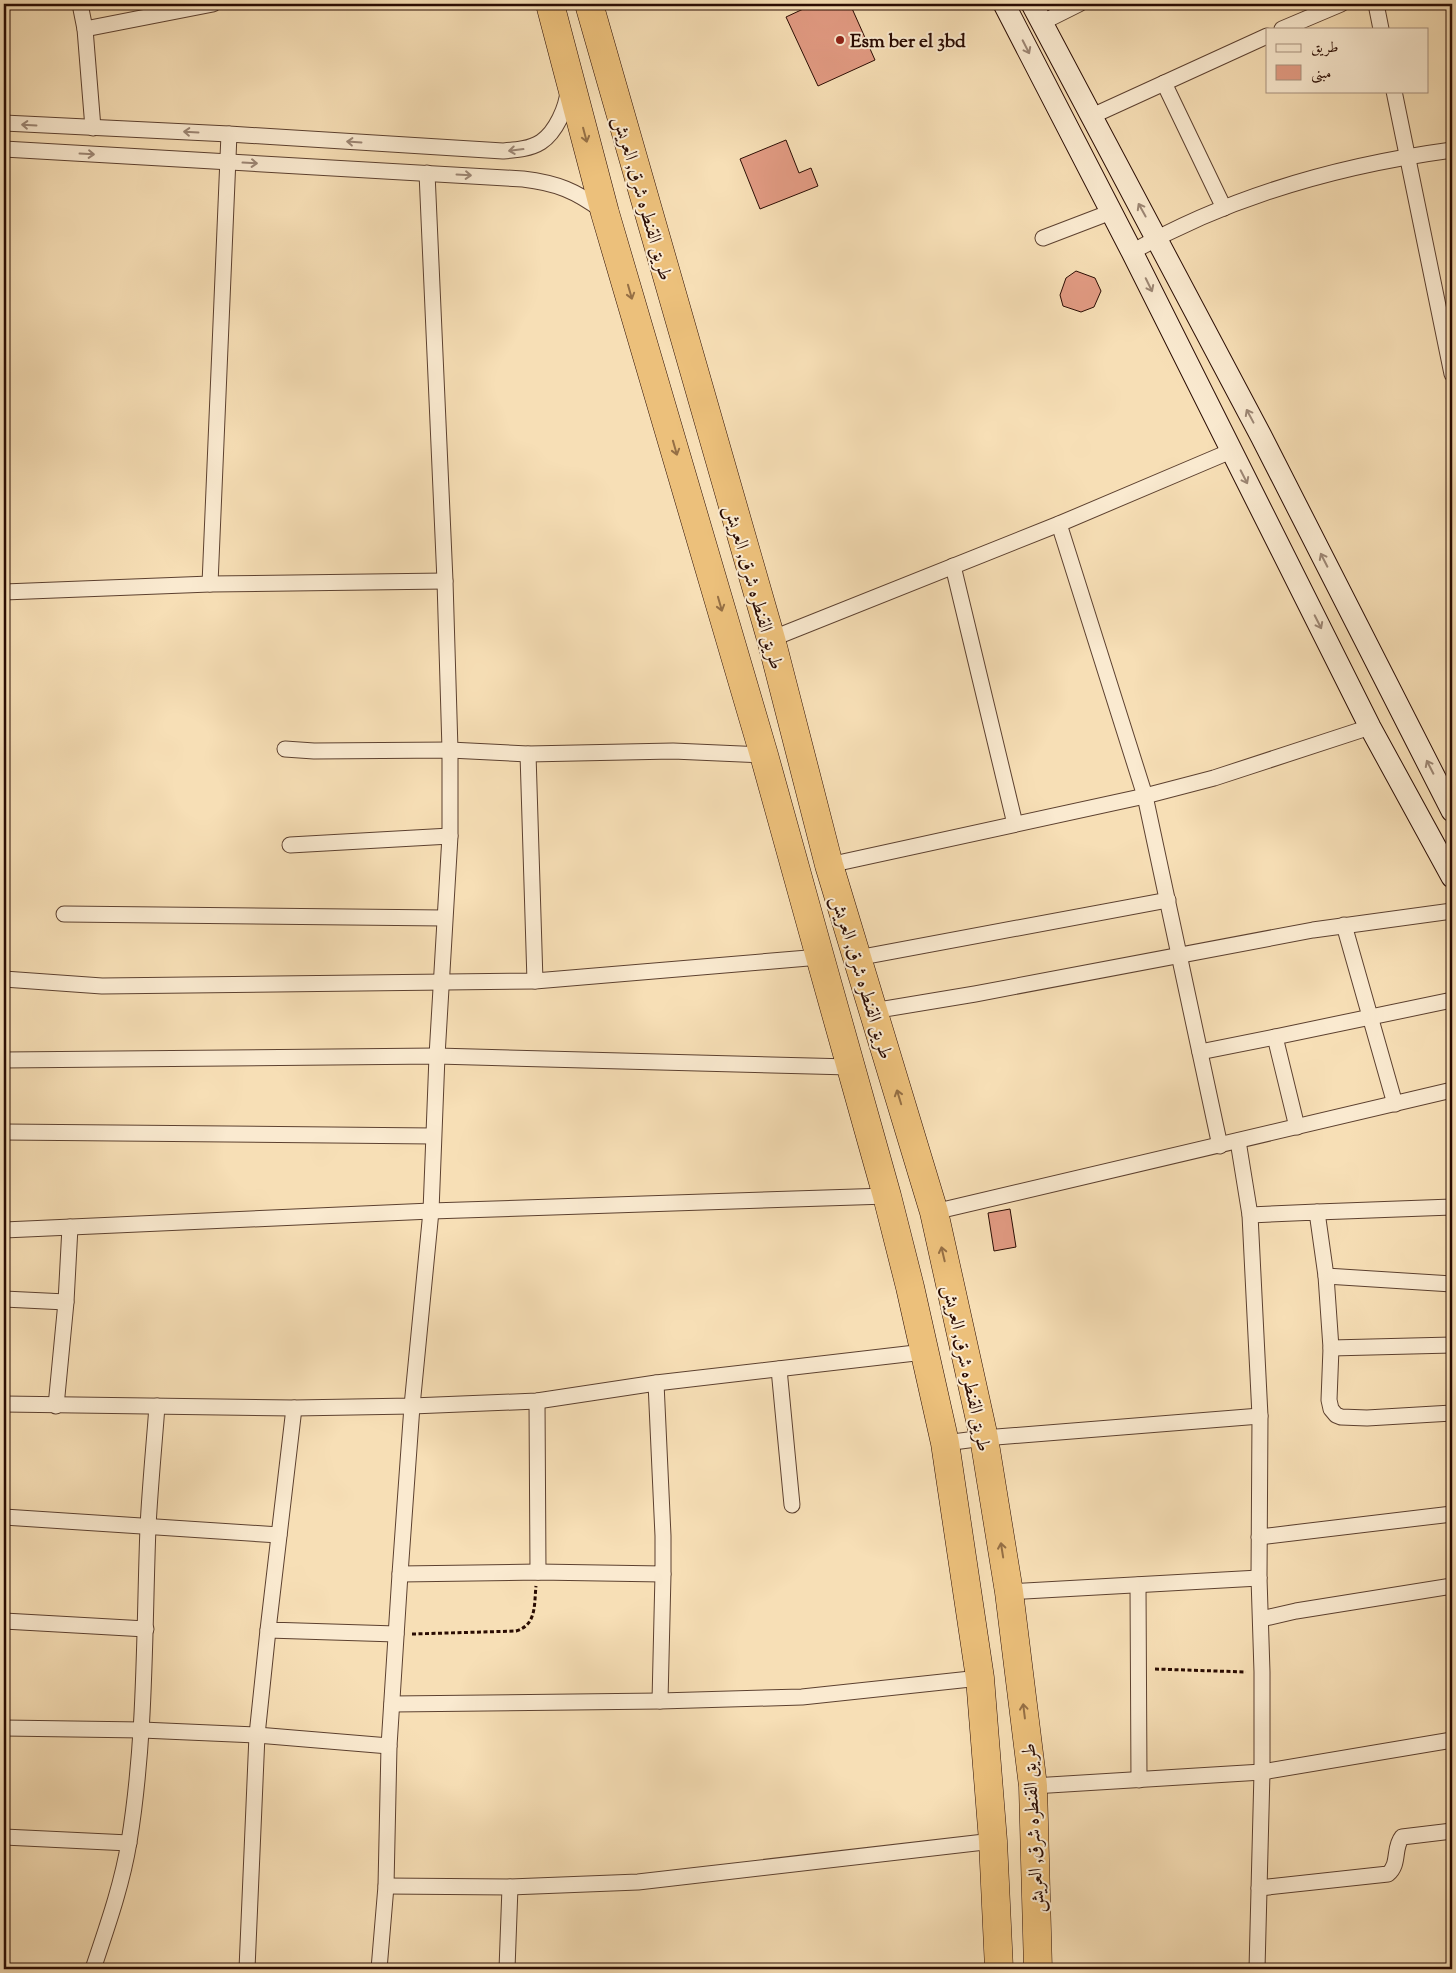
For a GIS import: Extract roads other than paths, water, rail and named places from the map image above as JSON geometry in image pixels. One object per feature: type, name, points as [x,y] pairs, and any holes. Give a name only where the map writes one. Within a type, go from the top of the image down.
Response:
[{"type":"highway","name":"طريق القنطره شرق, العريش","points":[[550,4],[606,213],[764,755],[887,1196],[945,1443],[980,1678],[993,1841],[1000,1969]]},
{"type":"highway","name":"طريق القنطره شرق, العريش","points":[[589,4],[771,639],[829,865],[934,1212],[984,1438],[1009,1592],[1033,1786],[1038,1969]]},
{"type":"main road","points":[[1004,4],[1132,252],[1370,727],[1452,877]]},
{"type":"main road","points":[[1032,4],[1261,436],[1452,811]]},
{"type":"street","points":[[80,4],[85,29],[93,128]]},
{"type":"street","points":[[85,29],[211,4]]},
{"type":"street","points":[[1042,22],[1079,4]]},
{"type":"street","points":[[1284,28],[1341,4]]},
{"type":"street","points":[[1376,4],[1381,28]]},
{"type":"street","points":[[1092,116],[1266,36]]},
{"type":"street","points":[[4,123],[228,134],[503,151],[522,150],[542,142],[561,117],[567,100],[569,76]]},
{"type":"street","points":[[1164,83],[1224,208]]},
{"type":"street","points":[[1394,92],[1452,374]]},
{"type":"street","points":[[210,584],[228,134]]},
{"type":"street","points":[[4,149],[523,179],[549,182],[570,189],[606,213]]},
{"type":"street","points":[[1132,252],[1192,220],[1297,184],[1352,168],[1407,156],[1452,150]]},
{"type":"street","points":[[379,1969],[386,1886],[389,1746],[400,1574],[412,1406],[431,1211],[437,1056],[450,836],[450,750],[445,581],[427,173]]},
{"type":"street","points":[[1043,238],[1111,212]]},
{"type":"street","points":[[771,639],[1059,524],[1231,451]]},
{"type":"street","points":[[1059,524],[1146,796],[1220,1146]]},
{"type":"street","points":[[953,566],[1015,824]]},
{"type":"street","points":[[4,592],[210,584],[445,581]]},
{"type":"street","points":[[829,865],[1146,796],[1214,778],[1370,727]]},
{"type":"street","points":[[285,749],[314,751],[450,750],[528,754],[673,751],[764,755]]},
{"type":"street","points":[[528,754],[535,981]]},
{"type":"street","points":[[290,845],[450,836]]},
{"type":"street","points":[[857,958],[1168,900]]},
{"type":"street","points":[[873,1011],[975,994],[1179,954],[1344,925],[1452,911]]},
{"type":"street","points":[[64,914],[444,918]]},
{"type":"street","points":[[1344,925],[1396,1104]]},
{"type":"street","points":[[4,979],[102,986],[535,981],[820,957]]},
{"type":"street","points":[[1200,1052],[1452,1000]]},
{"type":"street","points":[[1275,1037],[1297,1127]]},
{"type":"street","points":[[4,1060],[437,1056],[850,1067]]},
{"type":"street","points":[[934,1212],[1452,1090]]},
{"type":"street","points":[[4,1132],[433,1136]]},
{"type":"street","points":[[1238,1141],[1250,1215],[1260,1416],[1259,1578],[1262,1672],[1262,1772],[1257,1969]]},
{"type":"street","points":[[4,1230],[431,1211],[887,1196]]},
{"type":"street","points":[[1250,1215],[1452,1207]]},
{"type":"street","points":[[1317,1212],[1326,1276],[1332,1348],[1329,1400],[1331,1409],[1341,1417],[1367,1418],[1452,1413]]},
{"type":"street","points":[[56,1406],[66,1302],[70,1227]]},
{"type":"street","points":[[1326,1276],[1452,1284]]},
{"type":"street","points":[[4,1299],[66,1302]]},
{"type":"street","points":[[1332,1348],[1452,1345]]},
{"type":"street","points":[[4,1404],[294,1408],[537,1401],[656,1383],[924,1352]]},
{"type":"street","points":[[779,1369],[792,1505]]},
{"type":"street","points":[[656,1383],[663,1536],[660,1701]]},
{"type":"street","points":[[537,1401],[538,1572]]},
{"type":"street","points":[[93,1969],[112,1914],[129,1843],[142,1730],[148,1526],[157,1406]]},
{"type":"street","points":[[247,1969],[257,1735],[294,1408]]},
{"type":"street","points":[[945,1443],[984,1438],[1260,1416]]},
{"type":"street","points":[[1259,1536],[1452,1514]]},
{"type":"street","points":[[4,1518],[279,1535]]},
{"type":"street","points":[[400,1574],[538,1572],[662,1574]]},
{"type":"street","points":[[1009,1592],[1259,1578]]},
{"type":"street","points":[[1138,1584],[1139,1780]]},
{"type":"street","points":[[1261,1619],[1452,1586]]},
{"type":"street","points":[[4,1621],[146,1630]]},
{"type":"street","points":[[268,1630],[396,1634]]},
{"type":"street","points":[[392,1704],[660,1701],[802,1697],[980,1678]]},
{"type":"street","points":[[4,1728],[142,1730],[257,1735],[389,1746]]},
{"type":"street","points":[[1033,1786],[1262,1772],[1452,1740]]},
{"type":"street","points":[[1259,1888],[1388,1874],[1395,1867],[1399,1841],[1402,1837],[1452,1831]]},
{"type":"street","points":[[4,1837],[129,1843]]},
{"type":"street","points":[[386,1886],[510,1887],[638,1882],[993,1841]]},
{"type":"street","points":[[507,1969],[510,1887]]},
{"type":"place","name":"Esm ber el 3bd","points":[[840,40]]}]
